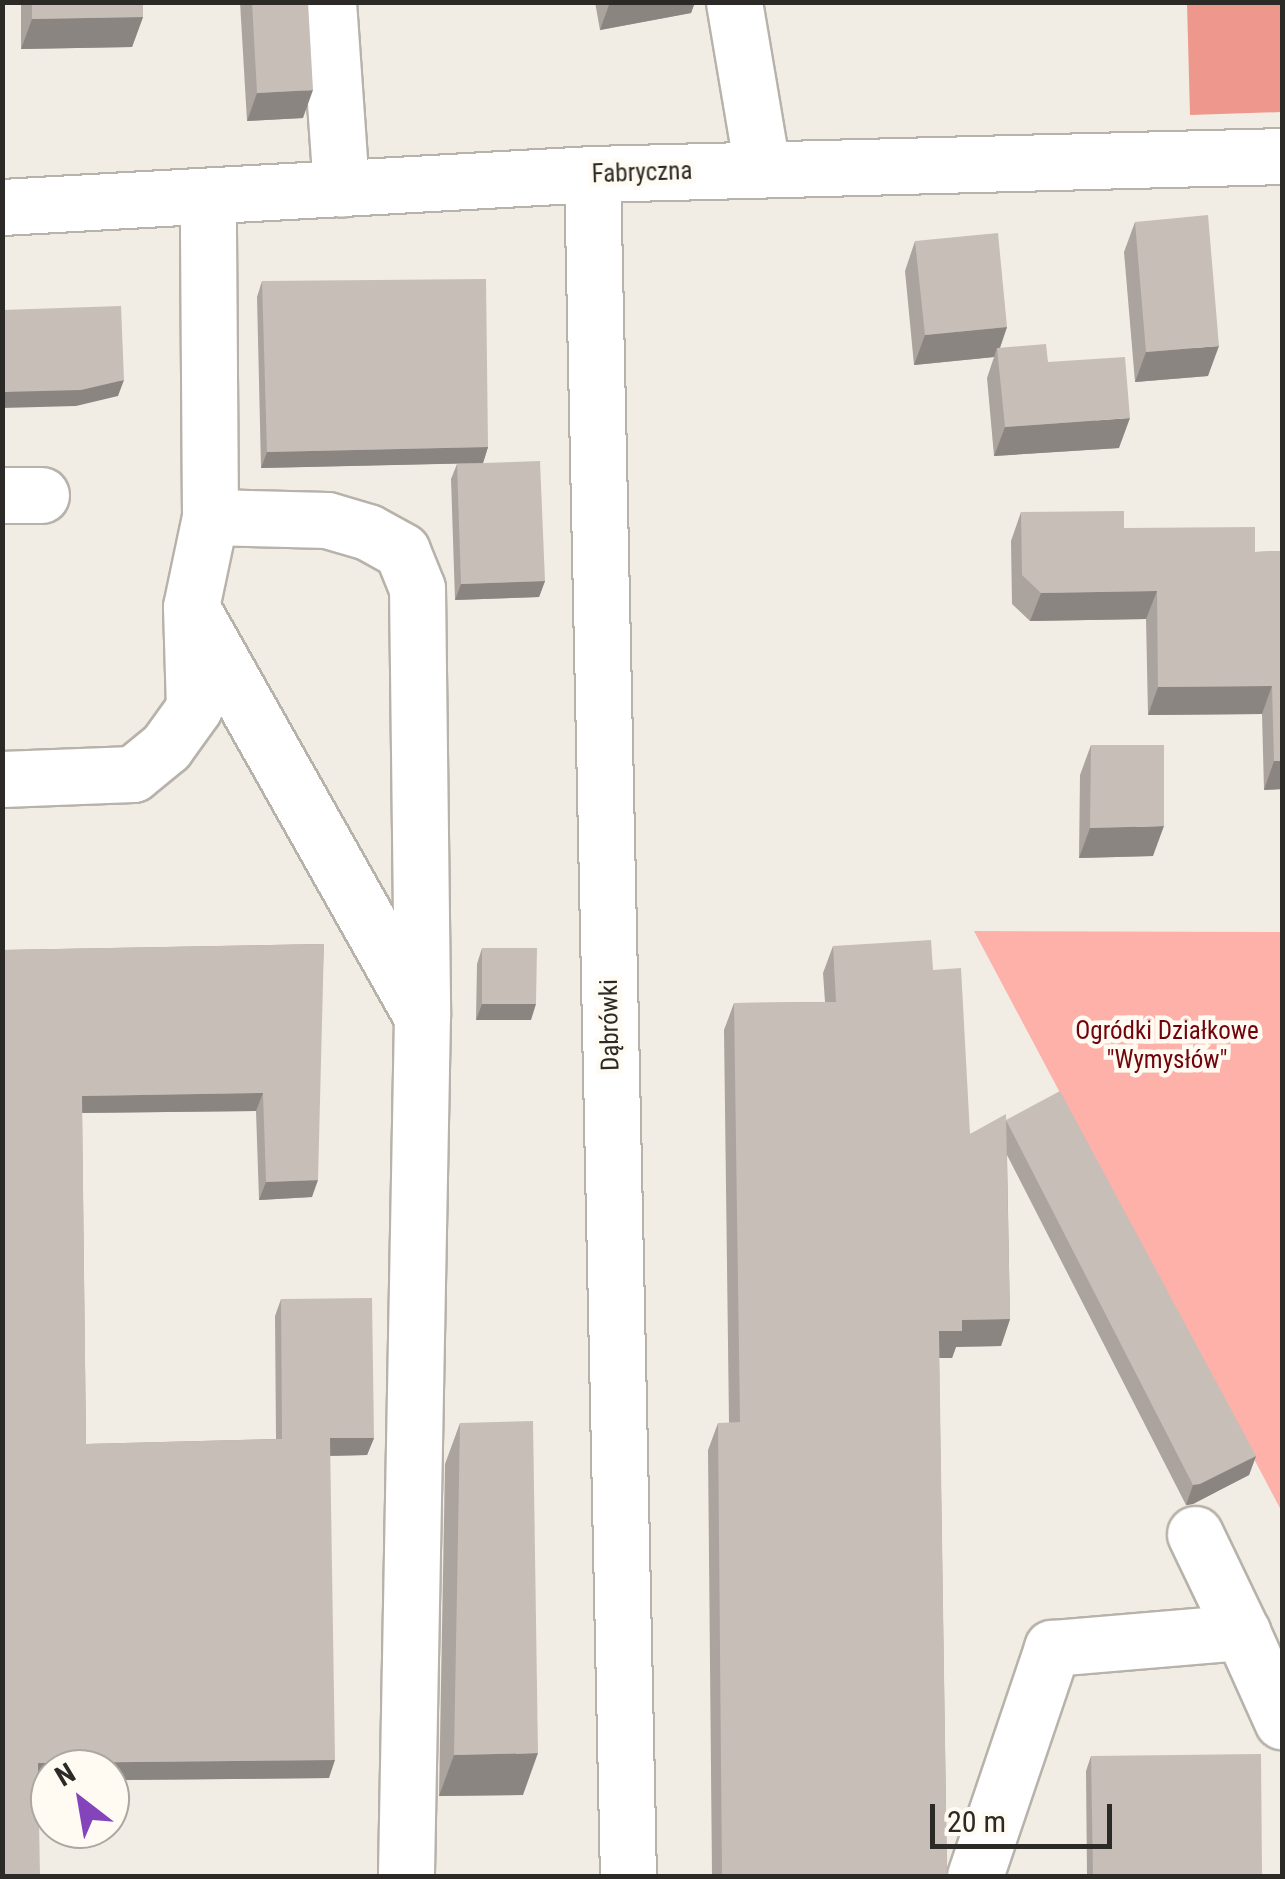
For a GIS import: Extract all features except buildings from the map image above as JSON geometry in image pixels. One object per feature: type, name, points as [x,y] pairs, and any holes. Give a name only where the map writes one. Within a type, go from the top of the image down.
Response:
[{"type":"street","points":[[328,2],[342,189]]},
{"type":"street","points":[[734,2],[762,168]]},
{"type":"street","name":"Fabryczna","points":[[2,207],[592,174],[1282,156]]},
{"type":"street","name":"Dąbrówki","points":[[592,174],[628,1876]]},
{"type":"street","points":[[2,779],[133,774],[166,747],[194,708],[191,608],[210,517],[208,196]]},
{"type":"street","points":[[210,517],[327,520],[402,551],[417,588],[422,1016],[406,1876]]},
{"type":"street","points":[[191,608],[422,1016]]},
{"type":"street","points":[[1195,1534],[1282,1721]]},
{"type":"street","points":[[976,1876],[1052,1648],[1242,1632]]},
{"type":"green space","name":"Ogródki Działkowe \"Wymysłów\"","points":[[974,931],[1282,932],[1282,1512],[1158,1277]]},
{"type":"shaded area","points":[[1187,3],[1282,3],[1282,112],[1190,115]]}]
